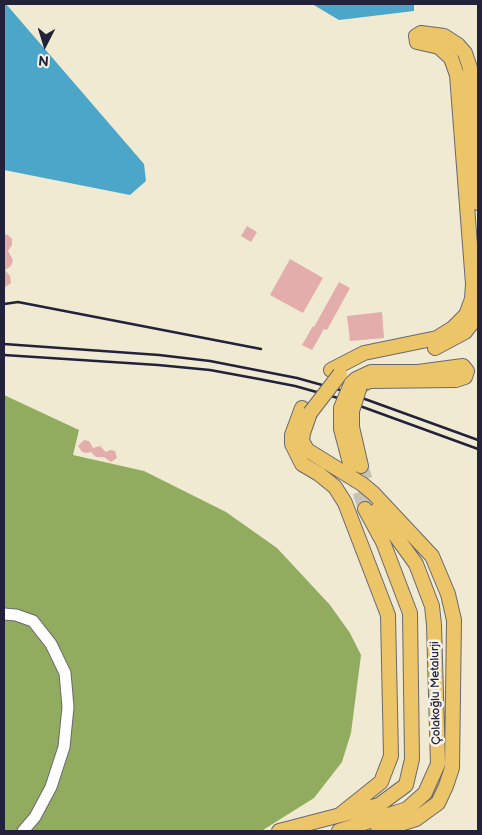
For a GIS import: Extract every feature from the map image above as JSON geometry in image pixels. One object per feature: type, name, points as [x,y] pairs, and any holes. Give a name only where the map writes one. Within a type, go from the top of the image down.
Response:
[{"type":"main road","points":[[341,814],[381,782],[391,756],[388,615],[346,503],[335,487],[319,474],[302,464],[292,444],[292,435],[306,410],[340,374],[366,361],[438,347],[465,332],[474,315],[457,75],[451,58],[439,47],[417,42],[416,36],[421,34],[444,36],[458,45],[465,53],[470,68],[478,203]]},
{"type":"main road","points":[[356,385],[370,381],[456,380],[465,377],[467,371],[463,366],[418,372],[370,372],[356,379],[356,385],[347,409],[352,426],[356,466]]},
{"type":"main road","points":[[306,410],[302,442],[307,450],[362,484],[373,493],[432,556],[448,594],[454,620],[452,768],[446,786],[438,803],[416,819],[378,831]]},
{"type":"main road","name":"Çolakoğlu Metalurji","points":[[279,831],[379,805],[406,785],[412,759],[410,613],[371,509],[416,564],[432,606],[438,764],[425,793],[407,809],[339,831]]},
{"type":"street","points":[[4,614],[16,615],[33,621],[51,644],[65,672],[68,707],[64,747],[52,787],[35,817],[23,831]]},
{"type":"green space","points":[[4,395],[79,430],[73,455],[144,471],[226,512],[277,548],[330,605],[350,633],[361,655],[351,733],[342,762],[314,798],[263,830],[257,831],[4,831]]},
{"type":"water","points":[[4,4],[6,4],[144,164],[146,181],[130,195],[4,170]]},
{"type":"water","points":[[312,4],[414,4],[414,11],[339,20]]},
{"type":"building","points":[[247,226],[257,232],[251,242],[241,236]]},
{"type":"building","points":[[4,234],[12,239],[12,245],[8,251],[13,260],[11,266],[5,270],[10,276],[11,283],[4,288]]},
{"type":"building","points":[[290,259],[323,278],[303,313],[270,295]]},
{"type":"building","points":[[339,282],[350,288],[327,330],[324,329],[312,350],[302,345]]},
{"type":"building","points":[[382,312],[384,338],[350,341],[347,316]]},
{"type":"building","points":[[84,440],[89,441],[93,448],[100,446],[106,452],[110,450],[115,451],[117,458],[111,462],[104,457],[96,457],[91,452],[82,452],[78,446]]},
{"type":"tunnel","points":[[361,466],[371,495]]},
{"type":"tunnel","points":[[353,472],[365,509]]},
{"type":"railway","points":[[4,304],[18,302],[261,349]]},
{"type":"railway","points":[[4,344],[159,355],[210,361],[297,378],[340,390],[478,440]]},
{"type":"railway","points":[[4,355],[210,370],[295,386],[338,398],[478,449]]}]
